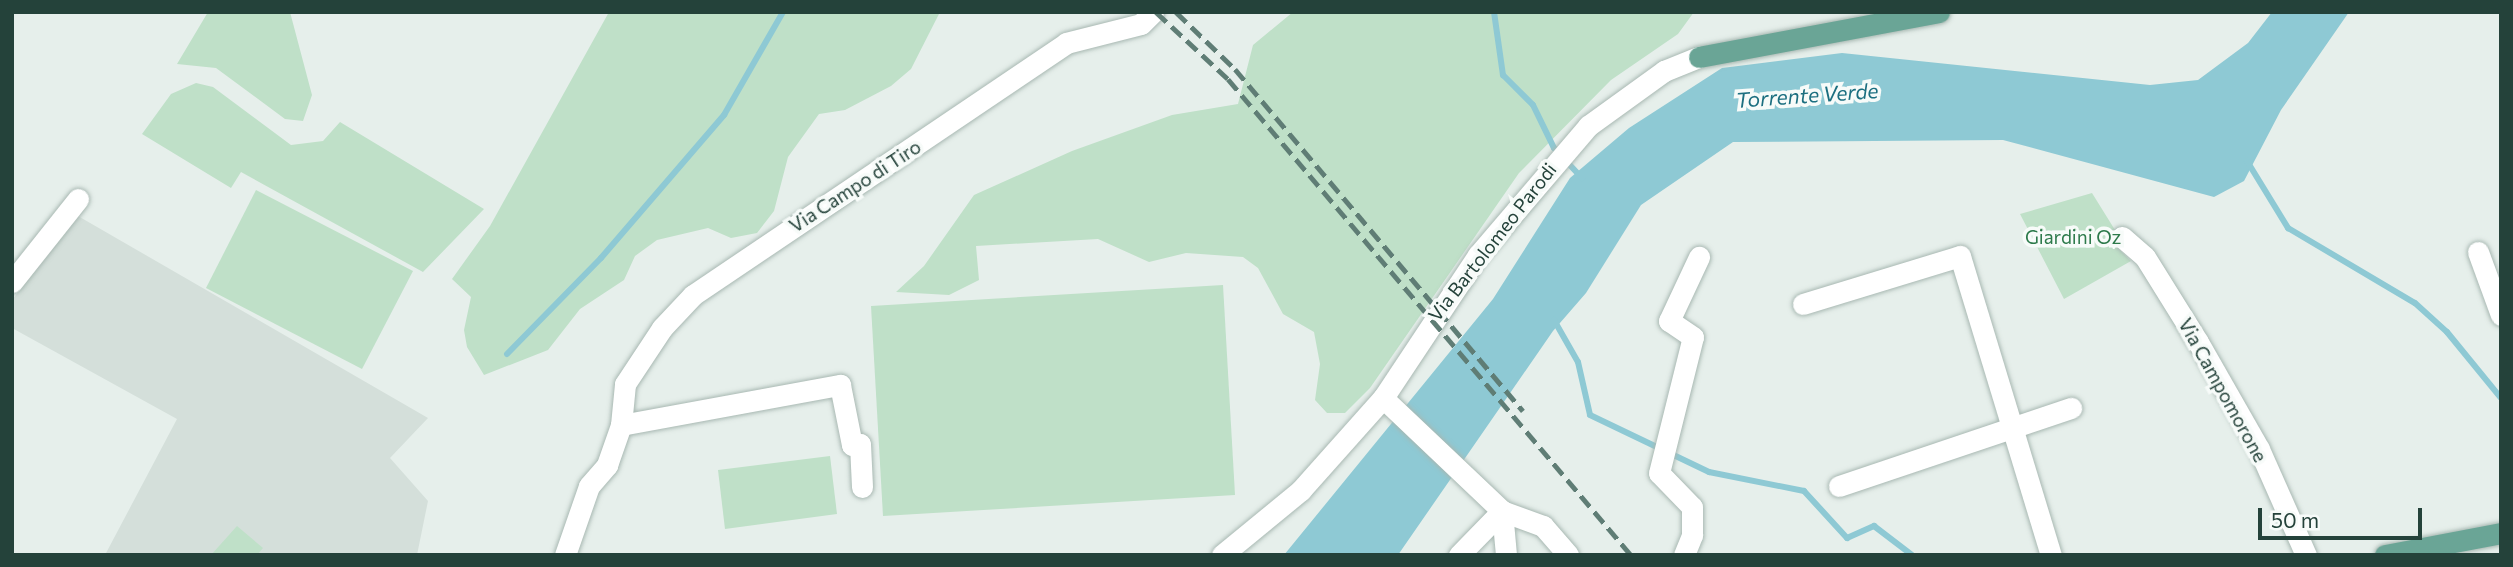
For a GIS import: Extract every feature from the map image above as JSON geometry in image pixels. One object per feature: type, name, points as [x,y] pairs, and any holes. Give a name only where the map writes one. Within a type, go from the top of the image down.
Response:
[{"type":"main road","name":"Via Bartolomeo Parodi","points":[[1699,57],[1939,12]]},
{"type":"main road","points":[[2385,555],[2501,533]]},
{"type":"street","name":"Via Campo di Tiro","points":[[565,555],[589,486],[607,465],[621,425],[625,384],[662,328],[693,295],[1066,43],[1147,18]]},
{"type":"street","name":"Via Bartolomeo Parodi","points":[[1280,512],[1382,398],[1423,331],[1538,179],[1625,97],[1699,57]]},
{"type":"street","points":[[12,282],[78,199]]},
{"type":"street","name":"Via Campomorone","points":[[2122,237],[2146,257],[2199,342],[2259,449],[2306,555]]},
{"type":"street","points":[[2478,252],[2501,315]]},
{"type":"street","points":[[1802,304],[1960,256],[2051,555]]},
{"type":"street","points":[[1684,555],[1692,535],[1692,507],[1661,479],[1661,463],[1693,337],[1669,321],[1699,257]]},
{"type":"street","points":[[621,425],[840,386],[852,445],[860,444],[862,487]]},
{"type":"street","points":[[1382,398],[1495,504],[1543,526],[1568,555]]},
{"type":"street","points":[[1839,486],[2071,408]]},
{"type":"street","points":[[1459,555],[1495,504]]},
{"type":"street","points":[[1495,504],[1506,555]]},
{"type":"street","points":[[1222,555],[1280,512]]},
{"type":"street","points":[[1244,555],[1280,512]]},
{"type":"shaded area","points":[[78,216],[428,418],[390,458],[428,501],[417,555],[105,555],[177,419],[12,328],[12,300]]},
{"type":"green space","points":[[208,12],[290,12],[312,95],[303,121],[285,119],[216,68],[177,64]]},
{"type":"green space","points":[[609,12],[940,12],[911,69],[891,86],[845,110],[819,114],[788,157],[774,211],[757,233],[731,238],[708,228],[657,240],[635,256],[624,280],[580,309],[548,350],[484,375],[467,347],[464,330],[471,297],[452,279],[490,226]]},
{"type":"green space","points":[[1293,12],[1694,12],[1678,34],[1611,80],[1519,173],[1370,388],[1345,413],[1327,413],[1315,400],[1320,364],[1314,332],[1283,314],[1258,268],[1243,257],[1186,253],[1149,262],[1098,239],[976,246],[979,280],[949,295],[896,292],[924,266],[974,195],[1072,151],[1172,115],[1238,104],[1253,45]]},
{"type":"green space","points":[[196,83],[213,87],[291,145],[323,141],[340,122],[484,209],[423,272],[241,172],[231,188],[142,134],[171,94]]},
{"type":"green space","points":[[256,190],[413,271],[362,369],[206,288]]},
{"type":"green space","name":"Giardini Oz","points":[[2092,193],[2115,230],[2110,240],[2131,261],[2064,299],[2020,214]]},
{"type":"green space","points":[[1223,285],[1235,495],[883,516],[871,306]]},
{"type":"green space","points":[[830,456],[837,514],[725,529],[718,470]]},
{"type":"green space","points":[[237,526],[263,548],[257,555],[211,555]]},
{"type":"water","name":"Torrente Verde","points":[[2272,12],[2349,12],[2281,110],[2244,181],[2214,197],[2003,140],[1733,142],[1641,205],[1586,293],[1553,331],[1398,555],[1284,555],[1493,299],[1570,178],[1629,128],[1722,68],[1842,53],[2150,85],[2198,80],[2248,43]]},
{"type":"waterway","points":[[507,354],[601,258],[724,115],[783,12]]},
{"type":"waterway","points":[[1494,12],[1503,75],[1533,105],[1554,148],[1582,178]]},
{"type":"waterway","points":[[2247,161],[2288,228],[2415,303],[2447,332],[2501,398]]},
{"type":"waterway","points":[[1554,320],[1578,362],[1590,415],[1709,472],[1804,491],[1847,538],[1874,526],[1912,555]]},
{"type":"railway","points":[[1156,12],[1228,79],[1631,555]]},
{"type":"railway","points":[[1176,12],[1235,69],[1523,411]]}]
